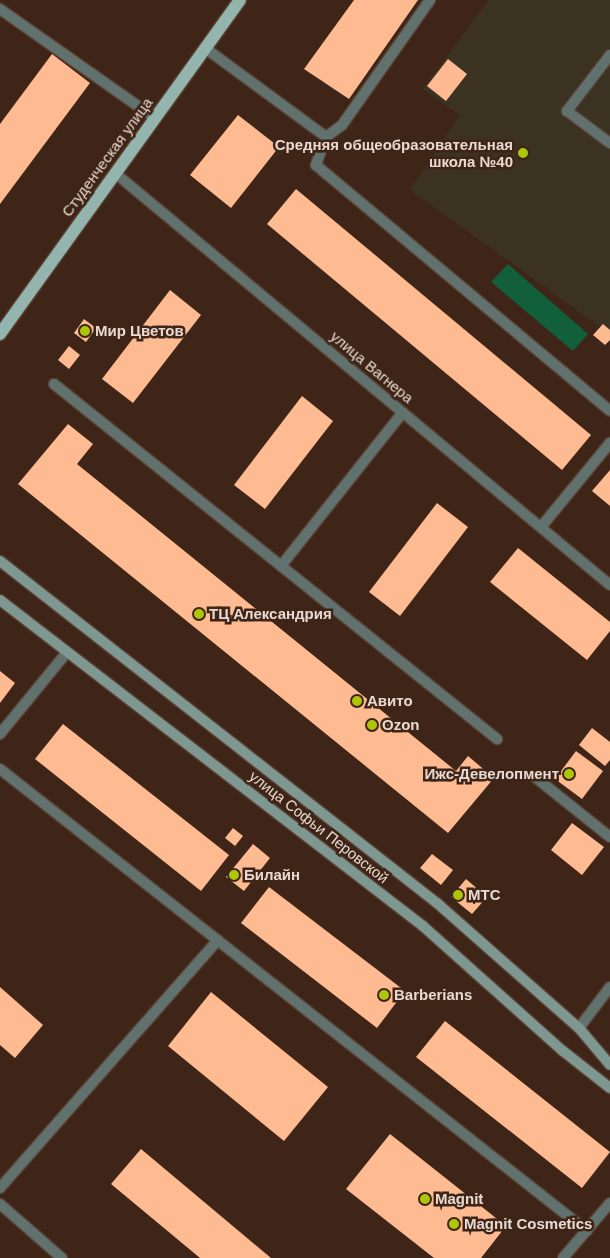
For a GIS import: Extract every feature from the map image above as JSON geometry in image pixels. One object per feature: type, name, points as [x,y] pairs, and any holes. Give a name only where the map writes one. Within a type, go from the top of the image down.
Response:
[{"type":"main road","name":"Студенческая улица","points":[[0,334],[240,0]]},
{"type":"main road","points":[[0,561],[437,903],[579,1028],[610,1065]]},
{"type":"main road","name":"улица Софьи Перовской","points":[[0,600],[423,926],[563,1051],[610,1088]]},
{"type":"street","points":[[430,0],[342,125],[326,137],[316,165],[610,411]]},
{"type":"street","points":[[0,9],[155,118]]},
{"type":"street","points":[[205,48],[326,137]]},
{"type":"street","points":[[610,55],[567,111],[610,143]]},
{"type":"street","name":"улица Вагнера","points":[[115,173],[610,584]]},
{"type":"street","points":[[54,384],[497,739]]},
{"type":"street","points":[[282,566],[402,412]]},
{"type":"street","points":[[540,527],[610,443]]},
{"type":"street","points":[[0,734],[68,652]]},
{"type":"street","points":[[0,769],[587,1231]]},
{"type":"street","points":[[535,777],[610,837]]},
{"type":"street","points":[[0,1188],[218,940]]},
{"type":"street","points":[[579,1028],[610,987]]},
{"type":"street","points":[[563,1258],[610,1202]]},
{"type":"street","points":[[0,1204],[62,1258]]},
{"type":"shaded area","name":"Средняя общеобразовательная школа №40","points":[[488,0],[610,0],[610,334],[410,190],[460,115],[423,89]]},
{"type":"green space","points":[[508,264],[588,334],[573,351],[491,282]]},
{"type":"building","points":[[354,0],[418,0],[349,99],[304,69]]},
{"type":"building","points":[[52,54],[90,83],[0,204],[0,124]]},
{"type":"building","points":[[448,59],[467,74],[446,101],[427,86]]},
{"type":"building","points":[[238,115],[279,147],[231,208],[190,175]]},
{"type":"building","points":[[296,189],[591,435],[562,470],[267,224]]},
{"type":"building","points":[[170,290],[201,315],[133,403],[102,379]]},
{"type":"building","name":"Мир Цветов","points":[[84,319],[96,328],[86,342],[74,333]]},
{"type":"building","points":[[603,324],[610,330],[610,340],[605,345],[593,335]]},
{"type":"building","points":[[69,346],[80,355],[69,369],[58,360]]},
{"type":"building","points":[[302,396],[333,421],[265,509],[234,485]]},
{"type":"building","points":[[68,424],[93,444],[77,464],[456,771],[468,756],[494,778],[448,833],[18,484]]},
{"type":"building","points":[[610,470],[610,506],[592,491]]},
{"type":"building","points":[[437,503],[468,527],[400,616],[369,592]]},
{"type":"building","points":[[518,548],[610,622],[610,631],[587,660],[490,582]]},
{"type":"building","points":[[0,671],[15,683],[0,703]]},
{"type":"building","points":[[63,724],[229,855],[201,891],[35,759]]},
{"type":"building","points":[[592,728],[610,742],[610,760],[605,766],[579,745]]},
{"type":"building","points":[[576,751],[603,771],[582,799],[555,779]]},
{"type":"building","points":[[572,823],[604,847],[582,875],[551,850]]},
{"type":"building","points":[[233,828],[243,836],[235,846],[225,838]]},
{"type":"building","points":[[253,844],[270,858],[244,891],[226,877]]},
{"type":"building","points":[[432,854],[453,870],[441,885],[420,868]]},
{"type":"building","points":[[466,879],[487,897],[472,914],[451,897]]},
{"type":"building","points":[[269,887],[405,991],[377,1028],[241,923]]},
{"type":"building","points":[[0,987],[43,1025],[15,1058],[0,1045]]},
{"type":"building","points":[[211,992],[328,1087],[284,1141],[168,1046]]},
{"type":"building","points":[[445,1021],[610,1152],[582,1188],[416,1057]]},
{"type":"building","points":[[390,1134],[506,1226],[481,1258],[434,1258],[346,1189]]},
{"type":"building","points":[[141,1149],[271,1258],[200,1258],[111,1184]]},
{"type":"place","name":"Средняя общеобразовательная школа №40","points":[[523,153]]},
{"type":"place","name":"Мир Цветов","points":[[85,331]]},
{"type":"place","name":"ТЦ Александрия","points":[[199,614]]},
{"type":"place","name":"Авито","points":[[357,701]]},
{"type":"place","name":"Ozon","points":[[372,725]]},
{"type":"place","name":"Ижс-Девелопмент","points":[[569,774]]},
{"type":"place","name":"Билайн","points":[[234,875]]},
{"type":"place","name":"МТС","points":[[458,895]]},
{"type":"place","name":"Barberians","points":[[384,995]]},
{"type":"place","name":"Magnit","points":[[425,1199]]},
{"type":"place","name":"Magnit Cosmetics","points":[[454,1224]]}]
